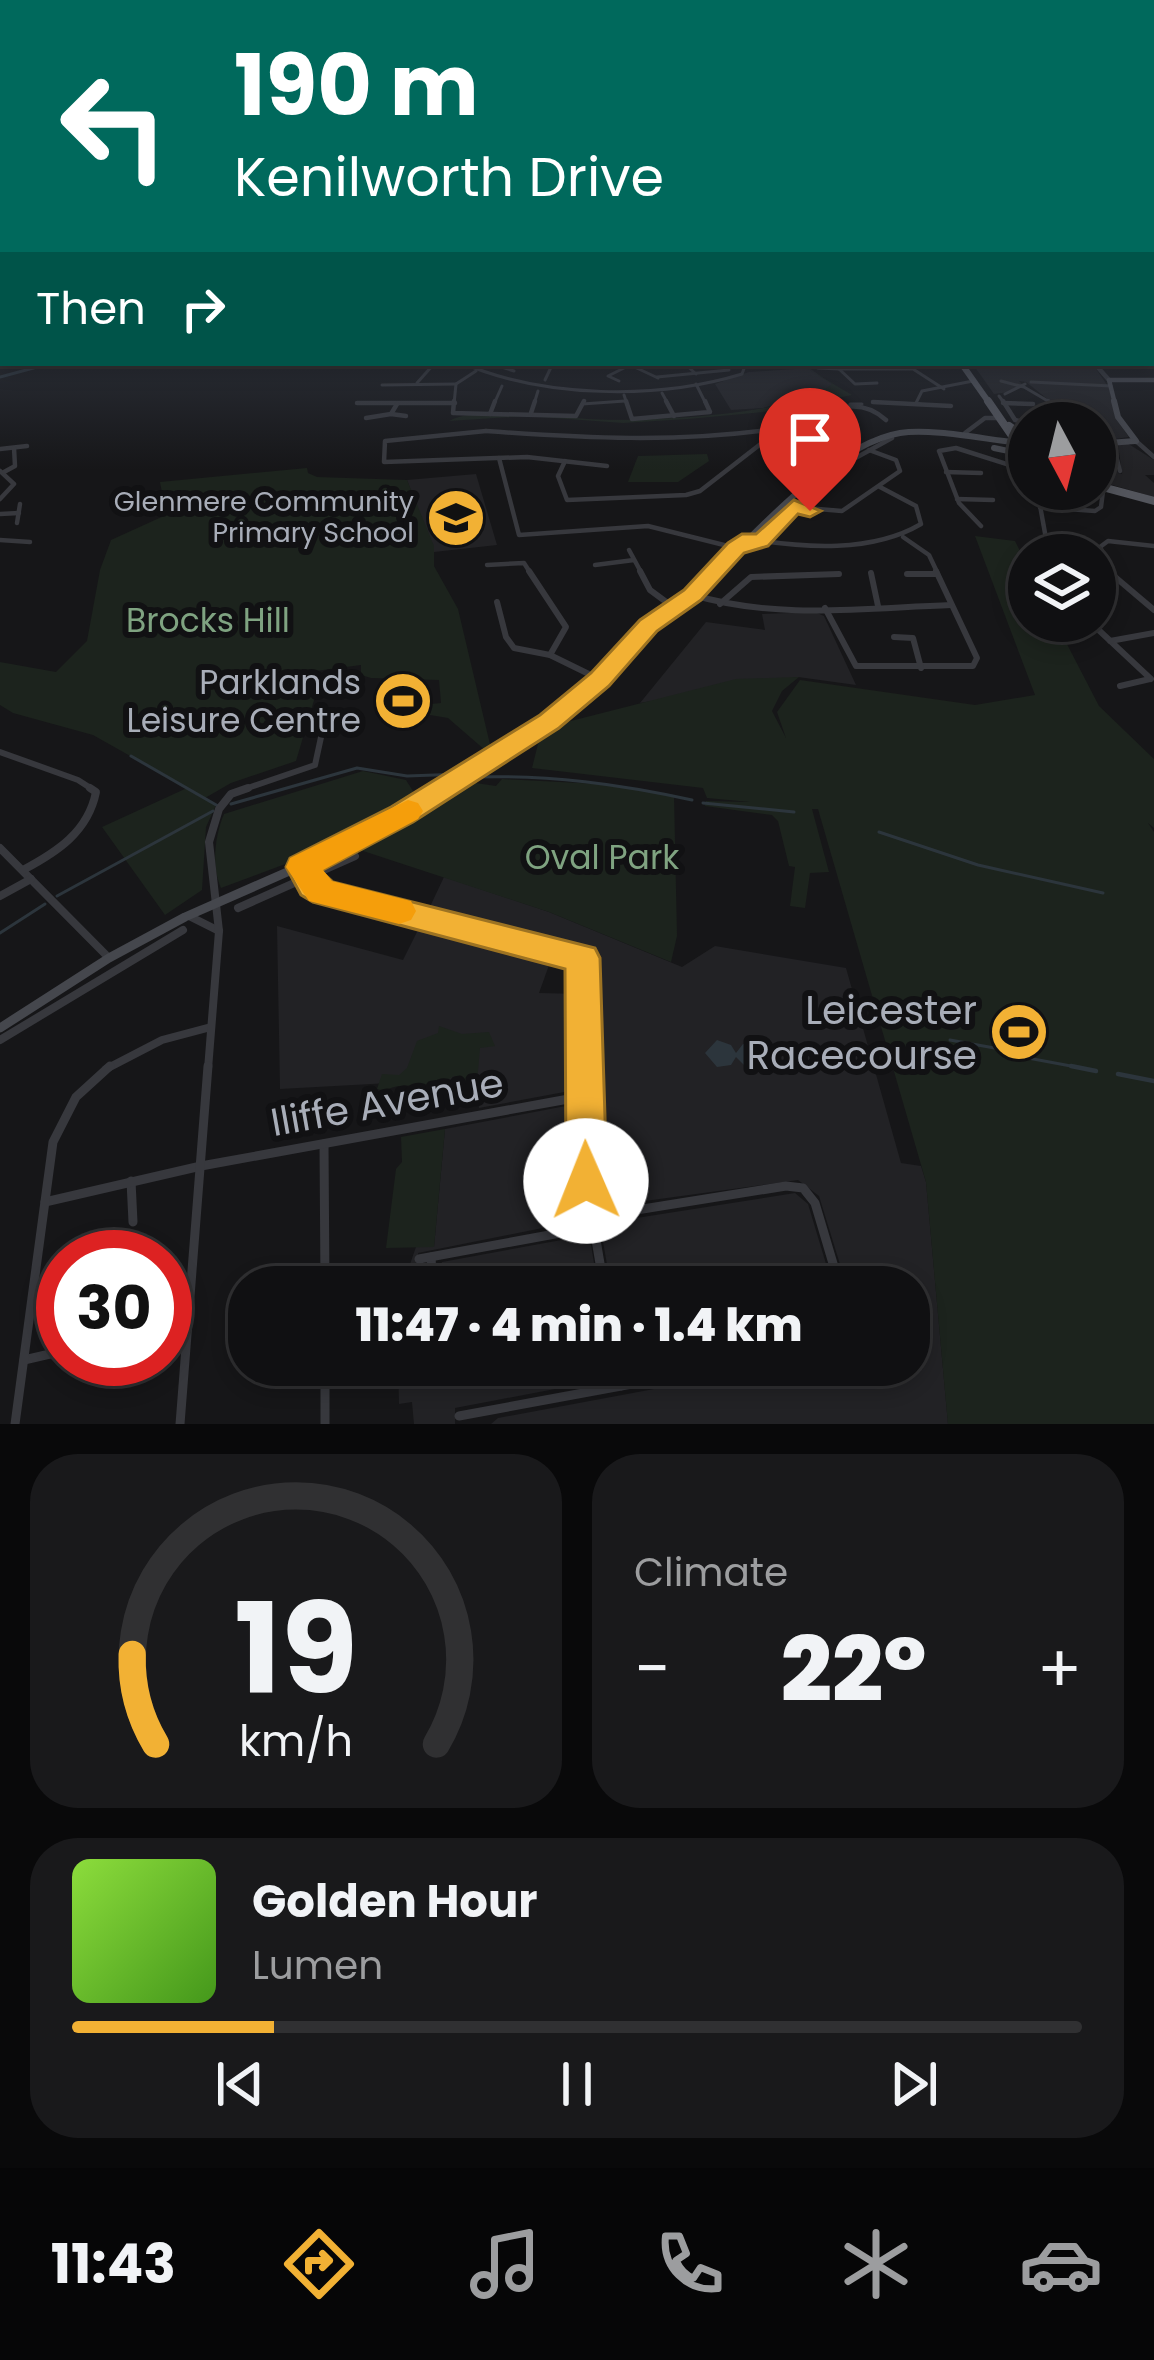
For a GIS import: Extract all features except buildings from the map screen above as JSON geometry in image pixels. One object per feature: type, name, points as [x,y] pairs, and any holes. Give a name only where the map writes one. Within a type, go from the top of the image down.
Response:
[{"type":"main road","points":[[969,366],[973,381],[1008,429]]},
{"type":"main road","points":[[969,366],[1008,425]]},
{"type":"main road","points":[[1136,440],[1118,417],[1110,383],[1154,380]]},
{"type":"main road","points":[[940,434],[1008,450]]},
{"type":"main road","points":[[0,1028],[45,1006],[109,958],[185,917],[353,843],[479,769],[600,680],[649,626],[693,595],[801,488],[844,458],[888,436],[940,434],[1008,442]]},
{"type":"main road","points":[[1116,441],[1136,440]]},
{"type":"main road","points":[[1116,491],[1154,501]]},
{"type":"street","points":[[417,383],[435,366]]},
{"type":"street","points":[[467,366],[544,385],[662,392],[736,378],[745,366]]},
{"type":"street","points":[[545,380],[552,366]]},
{"type":"street","points":[[619,381],[606,378],[625,366]]},
{"type":"street","points":[[632,366],[657,377],[728,368]]},
{"type":"street","points":[[687,366],[696,374]]},
{"type":"street","points":[[818,368],[914,366],[944,389]]},
{"type":"street","points":[[1096,366],[1110,383]]},
{"type":"street","points":[[838,369],[850,382],[876,384]]},
{"type":"street","points":[[382,385],[456,384],[476,371]]},
{"type":"street","points":[[657,377],[674,416]]},
{"type":"street","points":[[916,404],[920,392],[973,381]]},
{"type":"street","points":[[1000,381],[1110,383]]},
{"type":"street","points":[[1002,397],[1028,383]]},
{"type":"street","points":[[1028,383],[1051,402]]},
{"type":"street","points":[[456,384],[452,410],[458,415],[578,416],[584,401],[624,398],[632,419],[710,412],[696,384]]},
{"type":"street","points":[[490,414],[502,386]]},
{"type":"street","points":[[531,413],[538,391]]},
{"type":"street","points":[[1002,397],[1024,402]]},
{"type":"street","points":[[1002,397],[1008,408]]},
{"type":"street","points":[[357,404],[455,403]]},
{"type":"street","points":[[878,403],[951,406]]},
{"type":"street","points":[[392,414],[397,404]]},
{"type":"street","points":[[607,466],[499,458],[386,464],[385,440],[530,431],[634,441],[780,429],[850,404],[871,406],[886,420]]},
{"type":"street","points":[[366,418],[406,416]]},
{"type":"street","points":[[965,434],[985,418],[997,418]]},
{"type":"street","points":[[780,429],[844,458]]},
{"type":"street","points":[[565,461],[558,476],[567,500],[692,494],[780,429]]},
{"type":"street","points":[[760,541],[830,472],[892,438]]},
{"type":"street","points":[[1136,440],[1154,441]]},
{"type":"street","points":[[1136,440],[1154,457]]},
{"type":"street","points":[[0,449],[27,446]]},
{"type":"street","points":[[1116,446],[1120,471]]},
{"type":"street","points":[[0,499],[14,484],[2,472],[15,466],[14,448]]},
{"type":"street","points":[[981,526],[957,499],[938,454],[944,449],[983,455],[1008,466]]},
{"type":"street","points":[[794,507],[842,511],[901,468],[896,460],[869,450]]},
{"type":"street","points":[[499,458],[519,536],[648,526],[736,548]]},
{"type":"street","points":[[946,472],[981,473]]},
{"type":"street","points":[[750,539],[874,542],[903,537],[921,524],[921,516],[908,500],[880,487]]},
{"type":"street","points":[[957,499],[993,500]]},
{"type":"street","points":[[0,514],[19,508],[17,523]]},
{"type":"street","points":[[826,608],[853,664],[974,666],[977,658],[929,555],[903,537]]},
{"type":"street","points":[[0,540],[31,541]]},
{"type":"street","points":[[1116,543],[1154,546]]},
{"type":"street","points":[[629,550],[650,590],[673,607]]},
{"type":"street","points":[[595,565],[634,560]]},
{"type":"street","points":[[488,566],[513,562],[531,569],[566,627],[550,655]]},
{"type":"street","points":[[871,573],[878,606]]},
{"type":"street","points":[[907,574],[937,574]]},
{"type":"street","points":[[720,604],[751,577],[833,576]]},
{"type":"street","points":[[1116,578],[1154,610]]},
{"type":"street","points":[[693,595],[748,610],[951,605]]},
{"type":"street","points":[[497,602],[514,649],[550,655],[600,680]]},
{"type":"street","points":[[1116,640],[1154,633]]},
{"type":"street","points":[[894,637],[913,638],[921,668]]},
{"type":"street","points":[[1111,642],[1152,679]]},
{"type":"street","points":[[1120,686],[1152,679]]},
{"type":"street","points":[[192,1268],[219,931],[208,866],[218,815],[232,794],[315,765],[323,728]]},
{"type":"street","points":[[0,752],[78,779],[96,792],[95,808],[82,828],[48,857],[23,870]]},
{"type":"street","points":[[0,848],[109,958]]},
{"type":"street","points":[[238,908],[355,856]]},
{"type":"street","points":[[302,867],[325,893],[582,958],[586,1181],[601,1266]]},
{"type":"street","points":[[0,896],[31,879]]},
{"type":"street","points":[[185,917],[202,919],[219,931]]},
{"type":"street","points":[[0,1040],[45,1006],[184,930]]},
{"type":"street","points":[[15,1424],[57,1127],[74,1097],[148,1044],[212,1027]]},
{"type":"street","name":"Iliffe Avenue","points":[[45,1202],[200,1166],[585,1096]]},
{"type":"street","points":[[324,1144],[325,1266]]},
{"type":"street","points":[[131,1181],[133,1222]]},
{"type":"street","points":[[429,1266],[425,1257],[786,1186],[802,1188],[815,1203],[834,1266]]},
{"type":"street","points":[[24,1360],[36,1357]]},
{"type":"street","points":[[180,1424],[183,1386]]},
{"type":"street","points":[[325,1386],[326,1424]]},
{"type":"street","points":[[459,1416],[479,1418],[621,1386]]},
{"type":"shaded area","points":[[974,366],[1094,366],[1112,402],[1051,402],[1019,381],[1022,384],[994,394]]},
{"type":"shaded area","points":[[809,368],[832,384],[827,390],[763,408],[731,410],[715,384],[749,372]]},
{"type":"shaded area","points":[[1116,419],[1129,437],[1116,439]]},
{"type":"shaded area","points":[[1127,443],[1154,460],[1154,475],[1145,475],[1154,483],[1154,497],[1116,486],[1116,463],[1122,474],[1118,444]]},
{"type":"shaded area","name":"Glenmere Community Primary School","points":[[476,474],[497,545],[434,552],[407,480]]},
{"type":"shaded area","points":[[815,612],[824,616],[856,685],[798,677],[640,703],[706,622],[765,630],[762,614]]},
{"type":"shaded area","points":[[444,877],[549,912],[682,967],[715,946],[846,968],[901,1163],[921,1166],[926,1182],[948,1424],[491,1424],[498,1418],[670,1386],[930,1386],[930,1266],[841,1266],[819,1196],[798,1180],[601,1207],[592,1163],[591,961],[576,950],[427,913]]},
{"type":"shaded area","points":[[422,922],[553,954],[539,993],[580,994],[579,1083],[575,1090],[479,1108],[481,1078],[280,1089],[277,926],[403,960]]},
{"type":"shaded area","points":[[717,1040],[731,1045],[736,1053],[743,1044],[758,1045],[767,1056],[766,1065],[749,1070],[736,1057],[731,1065],[717,1067],[705,1053]]},
{"type":"shaded area","points":[[566,1106],[579,1115],[582,1220],[418,1253],[418,1266],[409,1266],[416,1247],[434,1247],[445,1129]]},
{"type":"shaded area","points":[[795,1193],[808,1204],[827,1266],[607,1266],[602,1236],[611,1222]]},
{"type":"shaded area","points":[[578,1237],[591,1245],[594,1266],[440,1266]]},
{"type":"shaded area","points":[[399,1386],[570,1386],[455,1408],[455,1424],[414,1424],[412,1402],[399,1404]]},
{"type":"green space","points":[[803,366],[852,395],[774,411],[688,419],[623,423],[526,416],[449,421],[498,412],[612,420],[715,415],[785,403],[832,384]]},
{"type":"green space","points":[[707,454],[709,461],[678,482],[628,482],[638,456]]},
{"type":"green space","name":"Brocks Hill","points":[[307,468],[317,477],[407,480],[434,546],[434,566],[458,609],[493,757],[448,718],[412,712],[411,706],[441,703],[439,680],[371,678],[361,675],[361,665],[308,672],[315,697],[296,761],[231,783],[205,798],[216,805],[206,827],[202,890],[165,915],[102,827],[187,788],[93,735],[13,713],[0,705],[0,662],[56,672],[87,641],[100,570],[111,540],[166,515],[160,482]]},
{"type":"green space","name":"Leicester Racecourse","points":[[975,536],[1008,540],[1008,623]]},
{"type":"green space","name":"Leicester Racecourse","points":[[1015,642],[1066,642],[1099,706],[1154,759],[1154,828],[1148,823],[1154,832],[1154,1424],[948,1424],[926,1182],[818,809],[812,809],[829,872],[810,873],[805,908],[790,906],[795,867],[789,866],[778,821],[772,815],[705,806],[706,801],[750,802],[707,798],[703,788],[532,768],[540,736],[555,725],[736,679],[799,677],[782,691],[772,711],[786,738],[777,712],[800,680],[975,705],[1035,695]]},
{"type":"green space","points":[[363,771],[406,780],[418,799],[336,845],[221,888],[215,851],[224,814]]},
{"type":"green space","name":"Oval Park","points":[[502,779],[617,785],[674,795],[677,936],[671,962],[549,912],[354,848],[469,782],[496,786]]},
{"type":"green space","points":[[439,1026],[462,1034],[489,1032],[495,1046],[480,1048],[477,1082],[454,1076],[435,1085],[377,1089],[382,1074],[399,1075],[407,1068],[417,1041],[438,1033]]},
{"type":"green space","points":[[445,1129],[434,1247],[386,1248],[396,1169],[402,1162],[401,1137]]},
{"type":"waterway","points":[[0,377],[41,366]]},
{"type":"waterway","points":[[131,756],[218,806]]},
{"type":"waterway","points":[[231,804],[357,768],[407,776],[462,774]]},
{"type":"waterway","points":[[476,777],[585,782],[692,800]]},
{"type":"waterway","points":[[703,803],[794,812]]},
{"type":"waterway","points":[[57,896],[213,811]]},
{"type":"waterway","points":[[879,832],[978,865],[1103,893]]},
{"type":"waterway","points":[[0,933],[45,904]]},
{"type":"waterway","points":[[950,1040],[1000,1049]]},
{"type":"waterway","points":[[1028,1058],[1072,1066]]},
{"type":"waterway","points":[[1072,1066],[1087,1069]]},
{"type":"waterway","points":[[1072,1066],[1096,1071]]},
{"type":"waterway","points":[[1118,1074],[1154,1081]]},
{"type":"slow traffic","points":[[399,911],[321,891],[302,867],[408,811]]},
{"type":"place","name":"Glenmere Community Primary School","points":[[456,518]]},
{"type":"place","name":"Parklands Leisure Centre","points":[[403,701]]},
{"type":"place","name":"Leicester Racecourse","points":[[1019,1032]]},
{"type":"route","points":[[586,1181],[586,967],[582,958],[325,893],[313,886],[302,867],[353,843],[479,769],[550,721],[600,680],[660,616],[693,595],[736,548],[750,539],[760,541],[794,507],[810,511]]}]
